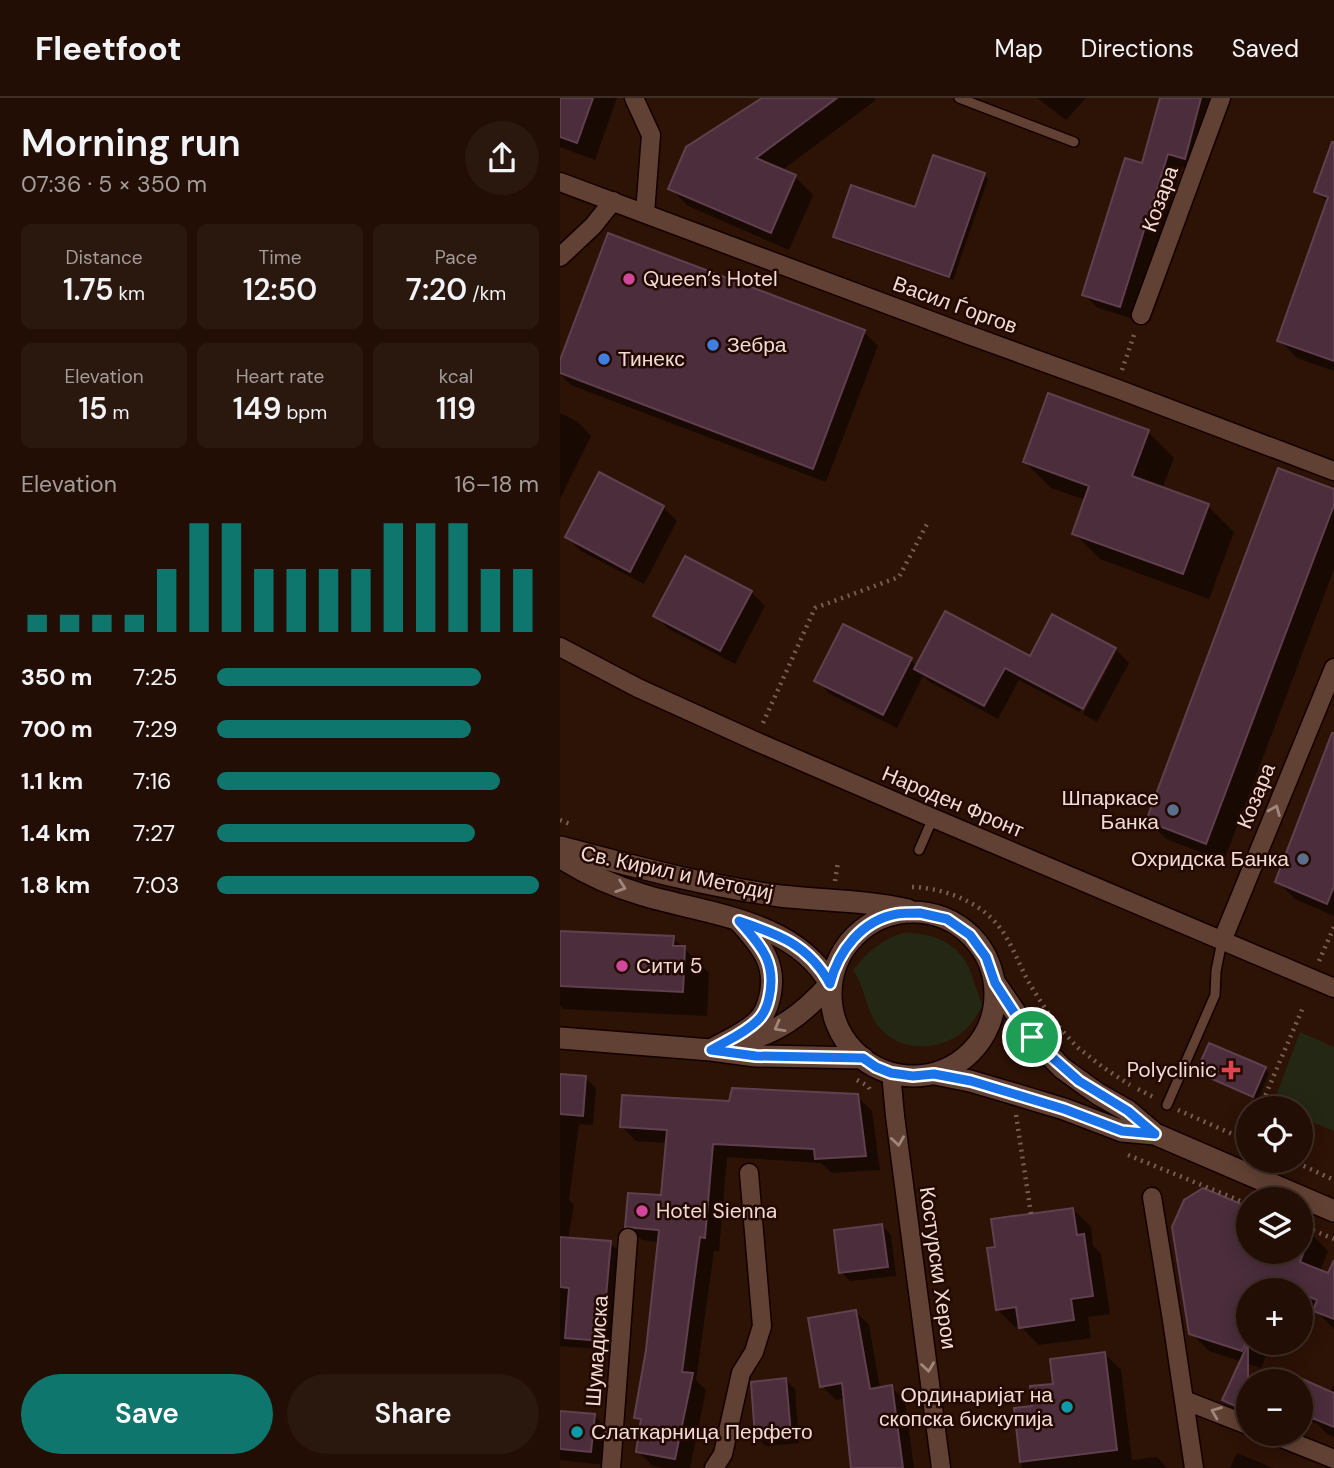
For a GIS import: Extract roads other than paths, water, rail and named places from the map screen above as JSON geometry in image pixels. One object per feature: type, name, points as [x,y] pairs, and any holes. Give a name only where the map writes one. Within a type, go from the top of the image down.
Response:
[{"type":"street","points":[[634,98],[652,135],[645,213]]},
{"type":"street","name":"Козара","points":[[1141,315],[1221,98]]},
{"type":"street","name":"Васил Ѓоргов","points":[[560,182],[1334,471]]},
{"type":"street","points":[[560,257],[593,226],[613,201]]},
{"type":"street","name":"Народен Фронт","points":[[560,647],[638,688],[755,741],[1334,988]]},
{"type":"street","name":"Козара","points":[[1222,941],[1334,668]]},
{"type":"street","name":"Св. Кирил и Методиј","points":[[560,847],[709,884],[782,896],[882,904],[920,913]]},
{"type":"street","name":"Св. Кирил и Методиј","points":[[560,857],[584,872],[614,885],[776,933],[799,947],[822,969],[830,984]]},
{"type":"street","points":[[1155,1134],[1122,1131],[1064,1109],[971,1081],[934,1074],[913,1076],[891,1073],[876,1067],[848,1044],[838,1027],[832,1007],[830,984],[837,962],[855,937],[874,922],[896,914],[920,913],[947,919],[970,935],[986,957],[995,983],[1032,1037],[1062,1068],[1098,1094],[1128,1111],[1155,1134],[1334,1211]]},
{"type":"street","points":[[711,1050],[745,1031],[758,1020],[766,1010],[770,996],[773,978],[766,956],[739,921]]},
{"type":"street","points":[[934,1074],[956,1064],[975,1049],[988,1030],[995,1007],[995,983]]},
{"type":"street","points":[[711,1050],[754,1039],[783,1026],[801,1014],[830,984]]},
{"type":"street","points":[[560,1038],[756,1056],[863,1058]]},
{"type":"street","name":"Костурски Херои","points":[[891,1073],[942,1468]]},
{"type":"street","points":[[714,1468],[723,1454],[741,1373],[754,1352],[762,1326],[748,1173]]},
{"type":"street","points":[[1152,1197],[1194,1468]]},
{"type":"street","name":"Шумадиска","points":[[611,1468],[628,1238]]},
{"type":"street","points":[[1185,1400],[1236,1420]]},
{"type":"street","points":[[1302,1446],[1334,1459]]},
{"type":"lane","points":[[959,98],[1074,142]]},
{"type":"lane","points":[[919,850],[933,818]]},
{"type":"lane","points":[[1167,1105],[1214,995],[1222,941]]},
{"type":"place","name":"Queen’s Hotel","points":[[629,279]]},
{"type":"place","name":"Зебра","points":[[713,345]]},
{"type":"place","name":"Тинекс","points":[[604,359]]},
{"type":"place","name":"Шпаркасе Банка","points":[[1173,810]]},
{"type":"place","name":"Охридска Банка","points":[[1303,859]]},
{"type":"place","name":"Сити 5","points":[[622,966]]},
{"type":"place","name":"Polyclinic","points":[[1231,1070]]},
{"type":"place","name":"Hotel Sienna","points":[[642,1211]]},
{"type":"place","name":"Ординаријат на скопска бискупија","points":[[1067,1407]]},
{"type":"place","name":"Слаткарница Перфето","points":[[577,1432]]}]
